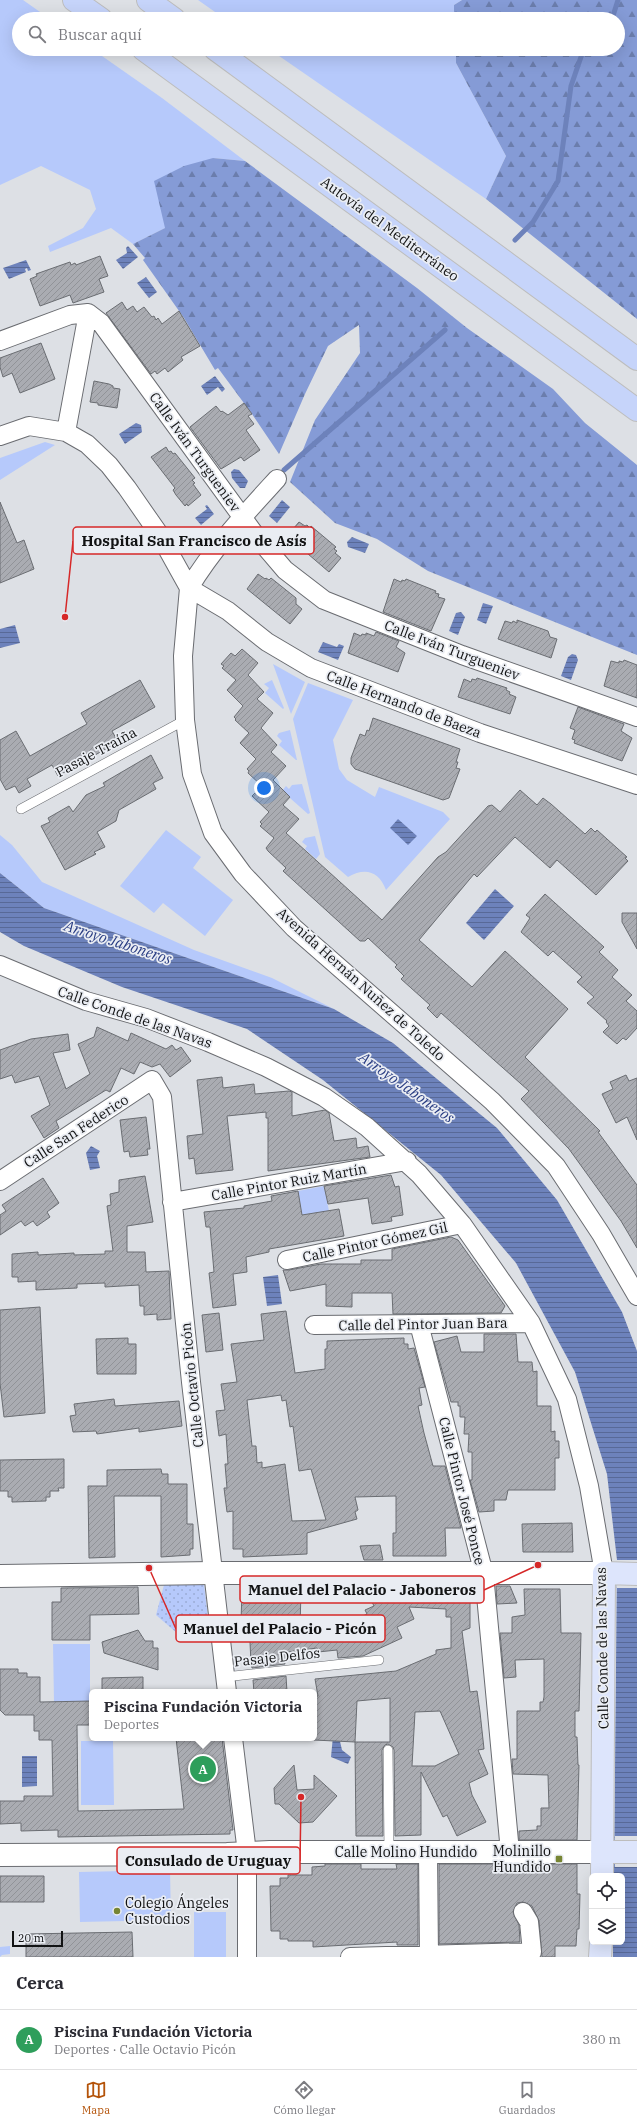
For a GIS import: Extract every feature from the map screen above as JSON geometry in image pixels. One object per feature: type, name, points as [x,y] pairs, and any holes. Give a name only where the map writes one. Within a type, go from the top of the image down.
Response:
[{"type":"highway","points":[[74,0],[91,12]]},
{"type":"highway","points":[[148,0],[164,12]]},
{"type":"highway","name":"Autovía del Mediterráneo","points":[[153,56],[637,410]]},
{"type":"highway","points":[[225,56],[637,359]]},
{"type":"main road","name":"Calle Conde de las Navas","points":[[603,1873],[608,1852],[619,1574]]},
{"type":"main road","name":"Calle Molino Hundido","points":[[608,1852],[637,1852]]},
{"type":"main road","points":[[600,1957],[601,1945]]},
{"type":"street","points":[[0,341],[70,315],[88,313],[66,432]]},
{"type":"street","name":"Calle Iván Turgueniev","points":[[88,313],[102,323],[242,517],[284,570],[324,600],[462,655],[637,717]]},
{"type":"street","points":[[0,436],[29,426],[66,432],[87,444],[109,465],[159,534],[189,588]]},
{"type":"street","points":[[189,588],[202,566],[242,517],[277,479]]},
{"type":"street","name":"Avenida Hernán Nuñez de Toledo","points":[[189,588],[183,656],[185,720],[192,774],[214,833],[243,874],[294,928],[492,1101],[556,1166],[600,1234],[637,1296]]},
{"type":"street","name":"Calle Hernando de Baeza","points":[[189,588],[228,611],[267,642],[312,668],[480,733],[637,785]]},
{"type":"street","name":"Calle Conde de las Navas","points":[[5,973],[86,1001],[146,1018],[208,1042],[266,1067],[324,1097],[367,1127],[407,1161],[462,1224],[531,1323],[567,1399],[589,1486],[619,1574]]},
{"type":"street","name":"Calle San Federico","points":[[0,1181],[152,1080]]},
{"type":"street","name":"Calle Octavio Picón","points":[[152,1080],[162,1097],[172,1202],[226,1684]]},
{"type":"street","name":"Calle Pintor Ruiz Martín","points":[[172,1202],[407,1161]]},
{"type":"street","name":"Calle Pintor Gómez Gil","points":[[287,1260],[462,1224]]},
{"type":"street","name":"Calle del Pintor Juan Bara","points":[[314,1325],[531,1323]]},
{"type":"street","name":"Calle Pintor José Ponce","points":[[419,1324],[484,1574],[510,1852]]},
{"type":"street","points":[[0,1576],[214,1573],[619,1574]]},
{"type":"street","points":[[233,1741],[247,1853],[247,1957]]},
{"type":"street","points":[[428,1852],[429,1956]]},
{"type":"street","name":"Calle Molino Hundido","points":[[0,1855],[608,1852]]},
{"type":"street","points":[[350,1957],[503,1955],[532,1952],[529,1922],[523,1912]]},
{"type":"lane","name":"Pasaje Traíña","points":[[21,809],[185,720]]},
{"type":"lane","name":"Pasaje Delfos","points":[[226,1684],[379,1660]]},
{"type":"lane","points":[[388,1750],[389,1852]]},
{"type":"shaded area","points":[[0,0],[23,0],[40,12],[12,12],[12,56],[102,56],[162,98],[245,161],[213,158],[165,228],[133,244],[111,228],[50,252],[48,246],[83,228],[96,209],[90,190],[41,166],[0,185]]},
{"type":"shaded area","points":[[198,0],[462,0],[454,5],[454,12],[215,12]]},
{"type":"shaded area","points":[[279,56],[456,56],[456,63],[506,156],[486,199]]},
{"type":"shaded area","points":[[45,442],[55,445],[0,480],[0,458]]},
{"type":"shaded area","points":[[273,664],[305,682],[291,714]]},
{"type":"shaded area","points":[[272,680],[284,708],[283,709],[265,693],[269,688],[264,684]]},
{"type":"shaded area","points":[[308,683],[353,700],[333,740],[339,769],[347,780],[375,797],[379,787],[443,812],[450,819],[386,890],[380,879],[375,875],[360,872],[348,877],[325,857],[293,719]]},
{"type":"shaded area","points":[[290,730],[297,760],[279,745],[282,741],[277,736],[279,733]]},
{"type":"shaded area","points":[[302,784],[310,813],[308,814],[282,791],[286,786],[289,789],[292,785]]},
{"type":"shaded area","points":[[166,830],[201,857],[193,868],[233,900],[205,936],[163,903],[154,913],[120,886]]},
{"type":"shaded area","points":[[0,835],[12,845],[42,882],[194,950],[272,978],[334,1009],[44,908],[0,873]]},
{"type":"shaded area","points":[[315,836],[320,854],[316,859],[305,849],[307,846],[302,842],[305,838]]},
{"type":"shaded area","points":[[324,1186],[329,1211],[302,1215],[298,1191]]},
{"type":"shaded area","points":[[164,1585],[204,1585],[210,1634],[178,1634],[156,1615]]},
{"type":"shaded area","points":[[53,1644],[90,1644],[89,1701],[54,1702]]},
{"type":"shaded area","points":[[81,1741],[113,1741],[114,1805],[81,1805]]},
{"type":"shaded area","points":[[170,1870],[171,1920],[80,1922],[79,1872]]},
{"type":"shaded area","points":[[194,1912],[226,1912],[226,1957],[194,1957]]},
{"type":"shaded area","points":[[10,1946],[10,1954],[2,1955],[0,1957],[0,1947]]},
{"type":"green space","points":[[462,0],[637,0],[637,319],[486,199],[506,156],[456,63],[456,56],[625,56],[625,12],[454,12],[454,5]]},
{"type":"green space","points":[[213,158],[245,161],[417,288],[467,328],[553,389],[585,423],[637,465],[637,655],[428,571],[377,539],[335,523],[290,482],[315,420],[360,353],[359,325],[328,346],[279,454],[218,368],[215,370],[184,318],[143,260],[145,258],[133,244],[165,228],[154,181],[184,166]]},
{"type":"water","points":[[128,246],[138,257],[123,269],[116,260],[127,253],[126,248]]},
{"type":"water","points":[[26,260],[31,270],[28,271],[27,268],[25,269],[26,272],[9,279],[3,268]]},
{"type":"water","points":[[146,277],[157,292],[149,298],[137,283]]},
{"type":"water","points":[[215,376],[225,389],[222,392],[218,387],[207,395],[201,386]]},
{"type":"water","points":[[136,423],[141,425],[142,432],[125,444],[119,434]]},
{"type":"water","points":[[234,469],[239,470],[248,481],[245,488],[240,488],[232,478],[231,472]]},
{"type":"water","points":[[282,500],[290,507],[277,523],[269,516]]},
{"type":"water","points":[[207,505],[214,514],[201,525],[195,518],[207,509],[205,506]]},
{"type":"water","points":[[352,537],[369,544],[365,553],[348,547],[347,542]]},
{"type":"water","points":[[483,603],[493,606],[486,624],[477,620]]},
{"type":"water","points":[[461,612],[465,617],[458,635],[449,631],[456,613]]},
{"type":"water","points":[[15,625],[20,643],[0,648],[0,629]]},
{"type":"water","points":[[323,642],[337,647],[339,644],[344,646],[338,660],[318,652]]},
{"type":"water","points":[[572,654],[576,655],[578,660],[571,680],[561,676],[568,657]]},
{"type":"water","points":[[398,819],[417,836],[408,845],[390,828]]},
{"type":"water","name":"Arroyo Jaboneros","points":[[0,873],[44,908],[334,1009],[393,1043],[497,1128],[557,1200],[622,1312],[637,1351],[637,1957],[613,1957],[613,1945],[625,1945],[625,1873],[614,1873],[617,1560],[607,1474],[575,1372],[516,1263],[441,1175],[323,1080],[247,1029],[122,987],[24,946],[0,932]]},
{"type":"water","points":[[495,889],[514,906],[484,940],[466,923]]},
{"type":"water","points":[[91,1146],[100,1151],[97,1156],[100,1168],[90,1170],[86,1153]]},
{"type":"water","points":[[278,1275],[282,1304],[267,1306],[263,1277]]},
{"type":"water","points":[[333,1736],[339,1737],[342,1750],[351,1757],[348,1764],[331,1757]]},
{"type":"water","points":[[22,1756],[37,1756],[37,1786],[22,1787]]},
{"type":"pier","points":[[617,1560],[637,1560],[637,1588],[617,1588]]},
{"type":"pier","points":[[615,1836],[637,1836],[637,1867],[615,1867]]},
{"type":"building","points":[[100,256],[108,276],[99,279],[104,292],[73,303],[70,295],[40,306],[30,279],[37,276],[36,274],[70,262],[71,265],[75,263],[76,265]]},
{"type":"building","points":[[122,302],[127,310],[133,306],[137,312],[144,307],[152,317],[154,316],[156,320],[158,318],[162,324],[179,311],[200,346],[181,357],[183,360],[168,372],[165,368],[157,374],[155,371],[151,374],[106,313]]},
{"type":"building","points":[[41,343],[55,379],[20,393],[12,373],[3,377],[0,367],[0,358]]},
{"type":"building","points":[[94,381],[109,384],[113,386],[113,388],[120,389],[117,408],[90,402]]},
{"type":"building","points":[[244,403],[252,414],[248,416],[254,424],[246,430],[260,450],[244,461],[241,457],[221,469],[190,427],[216,406],[221,412],[222,411],[228,415]]},
{"type":"building","points":[[166,447],[169,452],[171,451],[173,454],[175,453],[195,478],[192,480],[195,483],[193,484],[201,495],[188,506],[187,504],[185,506],[176,495],[173,490],[175,488],[151,457]]},
{"type":"building","points":[[0,502],[17,543],[24,540],[34,569],[0,583]]},
{"type":"building","points":[[299,522],[310,528],[311,526],[336,547],[334,549],[337,551],[335,553],[341,558],[329,572],[287,536]]},
{"type":"building","points":[[258,574],[265,579],[266,578],[269,580],[271,578],[296,598],[296,604],[302,609],[290,624],[247,589]]},
{"type":"building","points":[[394,579],[401,582],[402,580],[405,581],[406,579],[436,591],[435,593],[439,594],[438,597],[445,599],[431,631],[383,612]]},
{"type":"building","points":[[517,620],[548,631],[550,637],[557,639],[551,658],[498,639],[505,621],[512,623],[513,621],[517,623]]},
{"type":"building","points":[[376,632],[399,641],[396,647],[405,653],[398,672],[348,653],[354,633],[361,636],[362,634],[366,635],[366,633],[374,636]]},
{"type":"building","points":[[242,649],[258,663],[248,675],[264,692],[257,699],[273,713],[261,728],[277,745],[271,752],[286,766],[273,780],[290,797],[283,805],[299,819],[286,833],[382,920],[438,857],[446,852],[488,806],[492,805],[500,812],[520,790],[537,805],[543,798],[585,834],[591,828],[595,832],[597,830],[627,857],[625,858],[628,861],[596,895],[557,860],[550,868],[515,837],[477,877],[474,874],[419,940],[472,987],[505,951],[568,1009],[525,1057],[600,1131],[598,1132],[637,1185],[637,1248],[621,1221],[569,1149],[521,1099],[529,1091],[441,1013],[437,1018],[427,1008],[430,1005],[401,979],[404,976],[395,967],[397,965],[368,938],[365,941],[360,941],[283,871],[286,868],[266,848],[274,838],[260,826],[262,824],[260,822],[269,812],[252,796],[262,786],[248,773],[249,771],[247,769],[256,759],[240,743],[249,733],[235,720],[236,719],[234,717],[243,706],[227,690],[236,680],[222,668],[224,666],[221,664],[231,653],[235,656]]},
{"type":"building","points":[[624,660],[637,665],[637,698],[604,686],[611,661],[619,663],[619,661],[623,662]]},
{"type":"building","points":[[477,678],[507,688],[506,690],[510,692],[509,694],[516,697],[510,714],[458,697],[464,679],[471,682],[472,679],[476,680]]},
{"type":"building","points":[[140,680],[155,707],[112,731],[118,742],[58,776],[52,765],[27,779],[31,786],[19,793],[15,786],[6,790],[0,779],[0,740],[16,731],[30,756],[87,724],[81,713]]},
{"type":"building","points":[[578,707],[624,724],[621,731],[632,738],[622,761],[574,743],[575,740],[572,739],[575,730],[570,728]]},
{"type":"building","points":[[373,718],[460,749],[456,762],[458,762],[456,768],[460,769],[449,798],[443,800],[355,769],[351,764],[351,758],[360,734],[365,736],[367,730],[369,731]]},
{"type":"building","points":[[151,755],[163,778],[153,783],[156,789],[119,810],[116,821],[97,832],[105,847],[94,852],[96,854],[65,870],[41,826],[50,822],[48,818],[69,806],[73,812],[86,795],[105,786],[103,783]]},
{"type":"building","points":[[545,894],[604,947],[599,952],[618,970],[612,977],[632,995],[626,1001],[637,1011],[637,1028],[626,1040],[623,1038],[617,1044],[603,1032],[609,1026],[606,1022],[607,1021],[587,1003],[594,997],[577,982],[582,977],[553,951],[548,956],[521,932],[530,918],[526,915]]},
{"type":"building","points":[[622,913],[637,913],[637,949],[622,922]]},
{"type":"building","points":[[97,1027],[128,1041],[131,1033],[166,1049],[172,1045],[176,1050],[181,1047],[191,1061],[170,1077],[160,1064],[152,1067],[140,1062],[134,1074],[121,1068],[110,1092],[106,1090],[56,1121],[59,1128],[44,1138],[31,1116],[50,1105],[39,1076],[15,1083],[12,1075],[0,1079],[0,1050],[31,1039],[68,1034],[70,1050],[53,1053],[66,1089],[90,1074],[78,1044],[94,1037]]},
{"type":"building","points":[[626,1075],[629,1081],[637,1078],[637,1140],[627,1117],[616,1123],[602,1094],[613,1089],[610,1082]]},
{"type":"building","points":[[222,1077],[223,1088],[254,1084],[255,1094],[292,1092],[292,1116],[325,1110],[329,1113],[334,1141],[356,1138],[357,1148],[368,1146],[370,1157],[268,1171],[268,1118],[266,1118],[266,1112],[227,1116],[233,1170],[196,1174],[194,1158],[189,1159],[187,1136],[203,1134],[197,1080]]},
{"type":"building","points":[[146,1117],[150,1149],[147,1149],[148,1155],[130,1157],[129,1151],[124,1152],[120,1120]]},
{"type":"building","points":[[391,1175],[395,1187],[399,1186],[403,1215],[391,1217],[392,1221],[372,1224],[368,1198],[328,1204],[324,1186]]},
{"type":"building","points":[[145,1176],[153,1222],[127,1226],[127,1252],[145,1252],[146,1272],[169,1271],[171,1319],[157,1320],[157,1314],[144,1315],[144,1306],[140,1306],[139,1285],[105,1287],[105,1283],[77,1284],[77,1288],[36,1290],[36,1281],[18,1282],[18,1277],[12,1277],[12,1254],[38,1252],[38,1255],[74,1253],[74,1255],[105,1254],[105,1251],[113,1251],[107,1206],[111,1205],[110,1194],[119,1192],[119,1180]]},
{"type":"building","points":[[43,1178],[59,1203],[47,1212],[50,1217],[37,1226],[33,1221],[25,1226],[21,1221],[0,1235],[0,1215],[6,1211],[2,1205]]},
{"type":"building","points":[[298,1191],[302,1215],[339,1209],[344,1236],[269,1249],[269,1252],[246,1257],[247,1272],[233,1274],[236,1305],[213,1308],[209,1273],[214,1272],[210,1227],[206,1227],[204,1212],[244,1208],[244,1206],[272,1201],[271,1196]]},
{"type":"building","points":[[451,1237],[458,1240],[505,1306],[501,1313],[393,1314],[392,1293],[352,1293],[352,1307],[326,1306],[326,1284],[290,1291],[283,1270],[321,1264],[361,1264],[361,1260],[392,1260],[392,1249]]},
{"type":"building","points":[[40,1307],[45,1413],[4,1417],[0,1383],[0,1310]]},
{"type":"building","points":[[286,1311],[295,1373],[325,1369],[325,1349],[327,1349],[327,1341],[404,1338],[404,1344],[408,1344],[408,1349],[414,1348],[425,1387],[419,1388],[422,1405],[418,1406],[424,1433],[433,1466],[445,1466],[461,1528],[445,1528],[446,1556],[393,1556],[393,1533],[396,1533],[396,1496],[355,1497],[358,1510],[355,1512],[357,1519],[307,1533],[307,1554],[243,1557],[243,1549],[233,1549],[233,1511],[227,1512],[224,1488],[227,1488],[225,1464],[228,1464],[226,1434],[219,1436],[216,1411],[225,1410],[221,1384],[237,1382],[231,1344],[264,1340],[261,1314]],"holes":[[[281,1395],[282,1401],[286,1400],[290,1427],[293,1426],[299,1471],[311,1469],[326,1520],[292,1521],[285,1464],[262,1468],[262,1462],[257,1463],[256,1446],[252,1446],[247,1400]]]},
{"type":"building","points":[[219,1313],[223,1350],[206,1352],[202,1315]]},
{"type":"building","points":[[484,1334],[516,1334],[518,1362],[532,1362],[533,1372],[537,1371],[537,1406],[551,1406],[551,1432],[555,1431],[555,1441],[559,1441],[559,1458],[555,1458],[555,1490],[508,1490],[506,1500],[494,1500],[494,1511],[479,1512],[470,1480],[472,1480],[472,1452],[468,1452],[469,1434],[464,1434],[465,1417],[460,1417],[460,1406],[458,1406],[458,1402],[451,1402],[434,1342],[457,1336],[461,1352],[484,1352]]},
{"type":"building","points":[[128,1338],[128,1344],[136,1344],[136,1374],[97,1374],[96,1339]]},
{"type":"building","points":[[114,1399],[115,1406],[179,1401],[182,1426],[139,1432],[139,1428],[97,1434],[96,1431],[73,1432],[70,1416],[76,1415],[74,1404]]},
{"type":"building","points":[[64,1459],[64,1488],[58,1488],[59,1491],[50,1491],[50,1497],[46,1497],[46,1501],[12,1502],[12,1497],[8,1497],[8,1491],[0,1491],[0,1460]]},
{"type":"building","points":[[161,1469],[162,1474],[168,1474],[168,1484],[187,1484],[187,1524],[193,1524],[193,1549],[190,1549],[190,1555],[161,1557],[161,1496],[114,1496],[115,1557],[89,1558],[88,1486],[107,1486],[107,1470]]},
{"type":"building","points":[[572,1523],[573,1552],[523,1552],[522,1524]]},
{"type":"building","points":[[380,1545],[383,1560],[364,1560],[360,1546]]},
{"type":"building","points":[[382,1586],[386,1593],[407,1586],[411,1586],[413,1591],[440,1591],[440,1586],[470,1586],[470,1628],[462,1631],[470,1692],[477,1691],[480,1712],[484,1749],[478,1750],[488,1774],[469,1783],[472,1795],[486,1822],[457,1836],[447,1815],[443,1817],[421,1772],[421,1835],[395,1836],[394,1750],[393,1747],[388,1744],[385,1745],[382,1750],[383,1836],[356,1836],[355,1742],[317,1740],[318,1696],[315,1679],[396,1671],[436,1654],[436,1650],[451,1648],[451,1617],[446,1617],[446,1609],[409,1607],[414,1619],[397,1627],[402,1638],[363,1656],[338,1658],[337,1650],[318,1652],[317,1648],[288,1652],[289,1659],[284,1660],[285,1664],[252,1668],[249,1622],[241,1622],[242,1591],[301,1590],[300,1629],[322,1626],[322,1630],[365,1625],[361,1617],[367,1614],[365,1610],[374,1606],[367,1592]],"holes":[[[390,1698],[390,1742],[355,1742],[357,1701]],[[440,1711],[459,1754],[435,1766],[412,1766],[415,1712]]]},
{"type":"building","points":[[496,1586],[510,1586],[517,1603],[497,1604]]},
{"type":"building","points":[[138,1587],[139,1614],[90,1615],[90,1640],[52,1640],[52,1602],[61,1602],[61,1588]]},
{"type":"building","points":[[524,1589],[560,1589],[561,1633],[581,1633],[579,1711],[575,1711],[575,1737],[577,1737],[579,1765],[577,1840],[519,1840],[519,1831],[537,1830],[537,1826],[541,1826],[541,1808],[549,1808],[548,1775],[513,1774],[512,1759],[517,1759],[517,1711],[540,1711],[540,1702],[543,1702],[544,1697],[544,1659],[515,1660],[516,1677],[504,1678],[500,1633],[512,1633],[512,1617],[525,1615]]},
{"type":"building","points":[[138,1630],[145,1641],[153,1641],[153,1648],[158,1648],[158,1670],[104,1653],[102,1642]]},
{"type":"building","points":[[0,1669],[18,1669],[18,1673],[27,1673],[27,1677],[40,1677],[40,1702],[89,1701],[89,1725],[77,1725],[78,1811],[184,1809],[176,1741],[222,1741],[233,1830],[230,1830],[230,1834],[58,1837],[58,1830],[21,1831],[21,1823],[0,1824],[0,1801],[24,1801],[24,1796],[53,1796],[52,1740],[39,1740],[39,1731],[34,1731],[34,1715],[5,1715],[0,1710]]},
{"type":"building","points":[[286,1676],[287,1689],[254,1689],[253,1680]]},
{"type":"building","points":[[143,1677],[143,1689],[102,1689],[102,1678]]},
{"type":"building","points":[[294,1765],[297,1790],[314,1789],[314,1775],[337,1796],[313,1822],[299,1823],[279,1804],[275,1804],[274,1788]]},
{"type":"building","points":[[325,1864],[361,1864],[361,1869],[397,1869],[396,1864],[418,1864],[418,1945],[397,1945],[397,1942],[313,1947],[313,1941],[288,1941],[288,1939],[280,1939],[280,1931],[271,1931],[270,1886],[280,1886],[280,1878],[288,1878],[288,1875],[312,1875],[312,1867],[325,1866]]},
{"type":"building","points":[[439,1864],[577,1864],[577,1894],[580,1894],[579,1929],[577,1929],[576,1946],[555,1946],[555,1957],[542,1957],[539,1921],[532,1906],[523,1902],[517,1903],[513,1912],[519,1925],[520,1942],[439,1944]]},
{"type":"building","points":[[0,1876],[44,1876],[44,1902],[0,1902]]},
{"type":"building","points":[[132,1932],[133,1957],[26,1957],[26,1934]]},
{"type":"waterway","points":[[614,12],[618,0]]},
{"type":"waterway","points":[[515,240],[533,222],[558,181],[571,86],[581,56]]},
{"type":"waterway","points":[[284,470],[445,330]]},
{"type":"place","name":"Hospital San Francisco de Asís","points":[[65,617]]},
{"type":"place","name":"Manuel del Palacio - Jaboneros","points":[[538,1565]]},
{"type":"place","name":"Manuel del Palacio - Picón","points":[[149,1568]]},
{"type":"place","name":"Piscina Fundación Victoria","points":[[203,1769]]},
{"type":"place","name":"Consulado de Uruguay","points":[[301,1797]]},
{"type":"place","name":"Molinillo Hundido","points":[[559,1859]]},
{"type":"place","name":"Colegio Ángeles Custodios","points":[[117,1911]]}]
